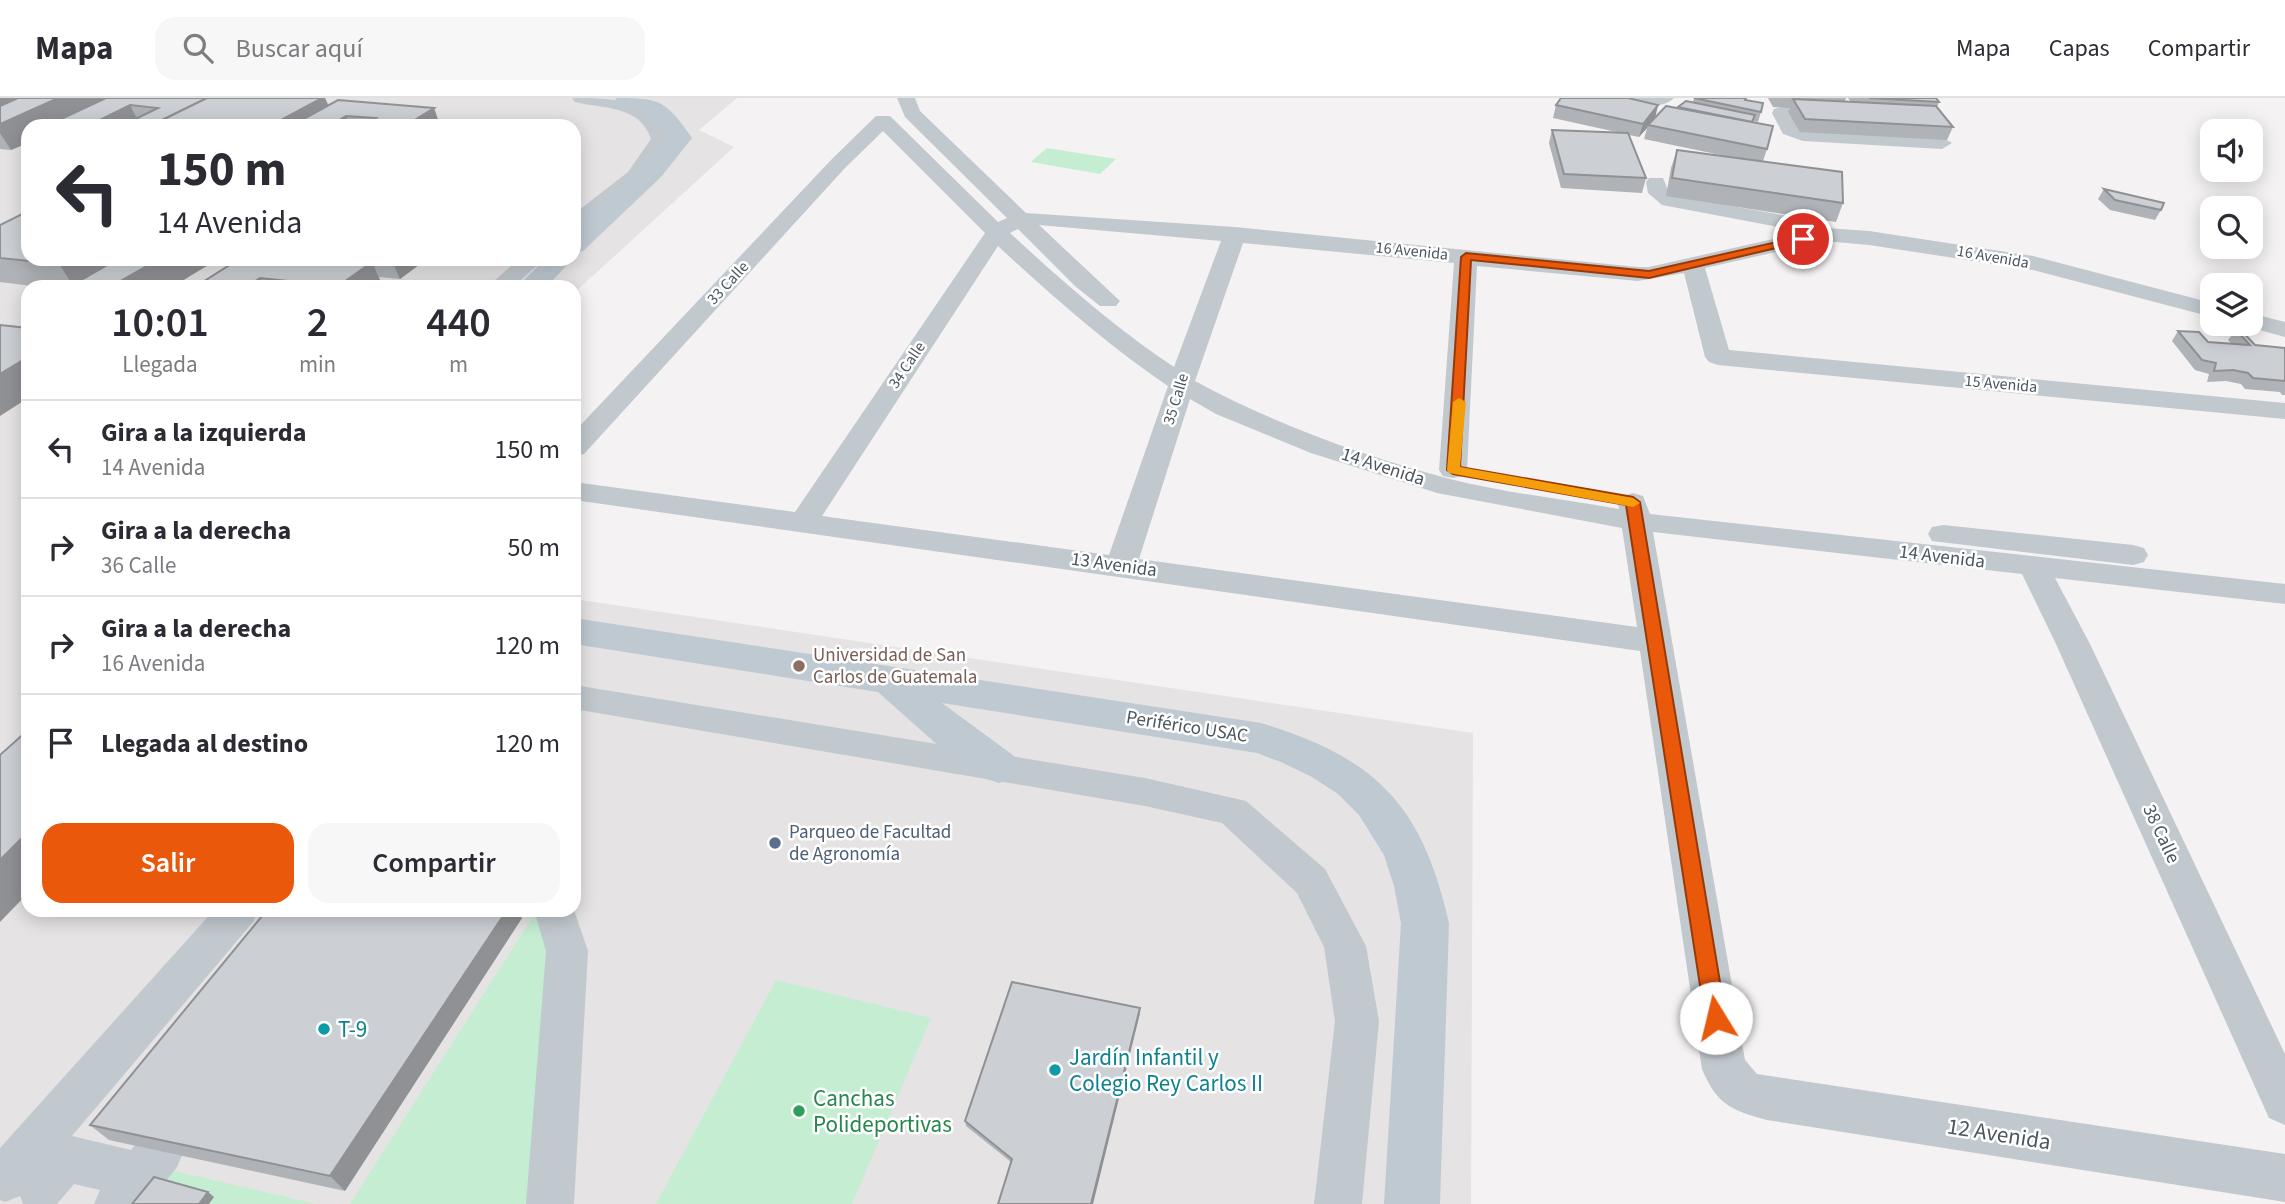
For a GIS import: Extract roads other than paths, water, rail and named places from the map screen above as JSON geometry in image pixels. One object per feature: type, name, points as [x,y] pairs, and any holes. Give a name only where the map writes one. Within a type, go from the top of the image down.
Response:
[{"type":"street","points":[[581,98],[618,104],[643,114],[656,125],[661,139],[635,176],[581,219]]},
{"type":"street","points":[[581,239],[653,172],[681,138],[664,113],[640,101],[625,98]]},
{"type":"street","points":[[1619,98],[1655,102],[1665,98]]},
{"type":"street","points":[[1840,98],[1850,113],[1790,110],[1780,113],[1790,130],[1803,135],[1942,143]]},
{"type":"street","name":"14 Avenida","points":[[909,105],[1083,281],[1154,340],[1185,374],[1225,408],[1321,447],[1447,488],[2034,567],[2285,594]]},
{"type":"street","name":"14 Avenida","points":[[881,109],[996,232],[1054,286],[1127,346],[1185,374],[1328,432],[1453,470],[1633,511],[2038,544],[2285,573]]},
{"type":"street","name":"33 Calle","points":[[581,440],[838,164],[881,109]]},
{"type":"street","points":[[1656,182],[1657,193],[1669,201],[1788,222],[1824,234]]},
{"type":"street","name":"34 Calle","points":[[803,522],[996,232],[1021,219]]},
{"type":"street","name":"16 Avenida","points":[[1021,219],[1053,219],[1235,234],[1638,274],[1824,234],[1869,238],[2033,264],[2086,275],[2200,307]]},
{"type":"street","name":"35 Calle","points":[[1121,566],[1235,234]]},
{"type":"street","points":[[1453,470],[1466,257]]},
{"type":"street","name":"15 Avenida","points":[[1693,264],[1718,357],[2285,411]]},
{"type":"street","points":[[508,280],[524,266]]},
{"type":"street","points":[[538,280],[552,266]]},
{"type":"street","points":[[2263,324],[2285,330]]},
{"type":"street","name":"13 Avenida","points":[[581,492],[1653,640]]},
{"type":"street","points":[[1633,511],[1653,640]]},
{"type":"street","name":"38 Calle","points":[[2034,567],[2079,656],[2285,1103]]},
{"type":"street","name":"Periférico USAC","points":[[581,632],[1261,738],[1295,749],[1363,790],[1386,815],[1406,850],[1419,884],[1425,923],[1412,1204]]},
{"type":"street","name":"12 Avenida","points":[[1653,640],[1724,1069],[1744,1092],[1768,1098],[2285,1178]]},
{"type":"street","points":[[889,680],[949,731],[999,767]]},
{"type":"street","points":[[581,698],[1146,792],[1233,811],[1311,881],[1345,946],[1357,1021],[1338,1204]]},
{"type":"street","points":[[18,1187],[233,917]]},
{"type":"street","points":[[550,1204],[567,951],[556,917]]},
{"type":"street","points":[[18,1187],[65,1158],[136,1187]]},
{"type":"place","name":"Universidad de San Carlos de Guatemala","points":[[799,666]]},
{"type":"place","name":"Parqueo de Facultad de Agronomía","points":[[775,843]]},
{"type":"place","name":"T-9","points":[[324,1029]]},
{"type":"place","name":"Jardín Infantil y Colegio Rey Carlos II","points":[[1055,1070]]},
{"type":"place","name":"Canchas Polideportivas","points":[[799,1111]]}]
